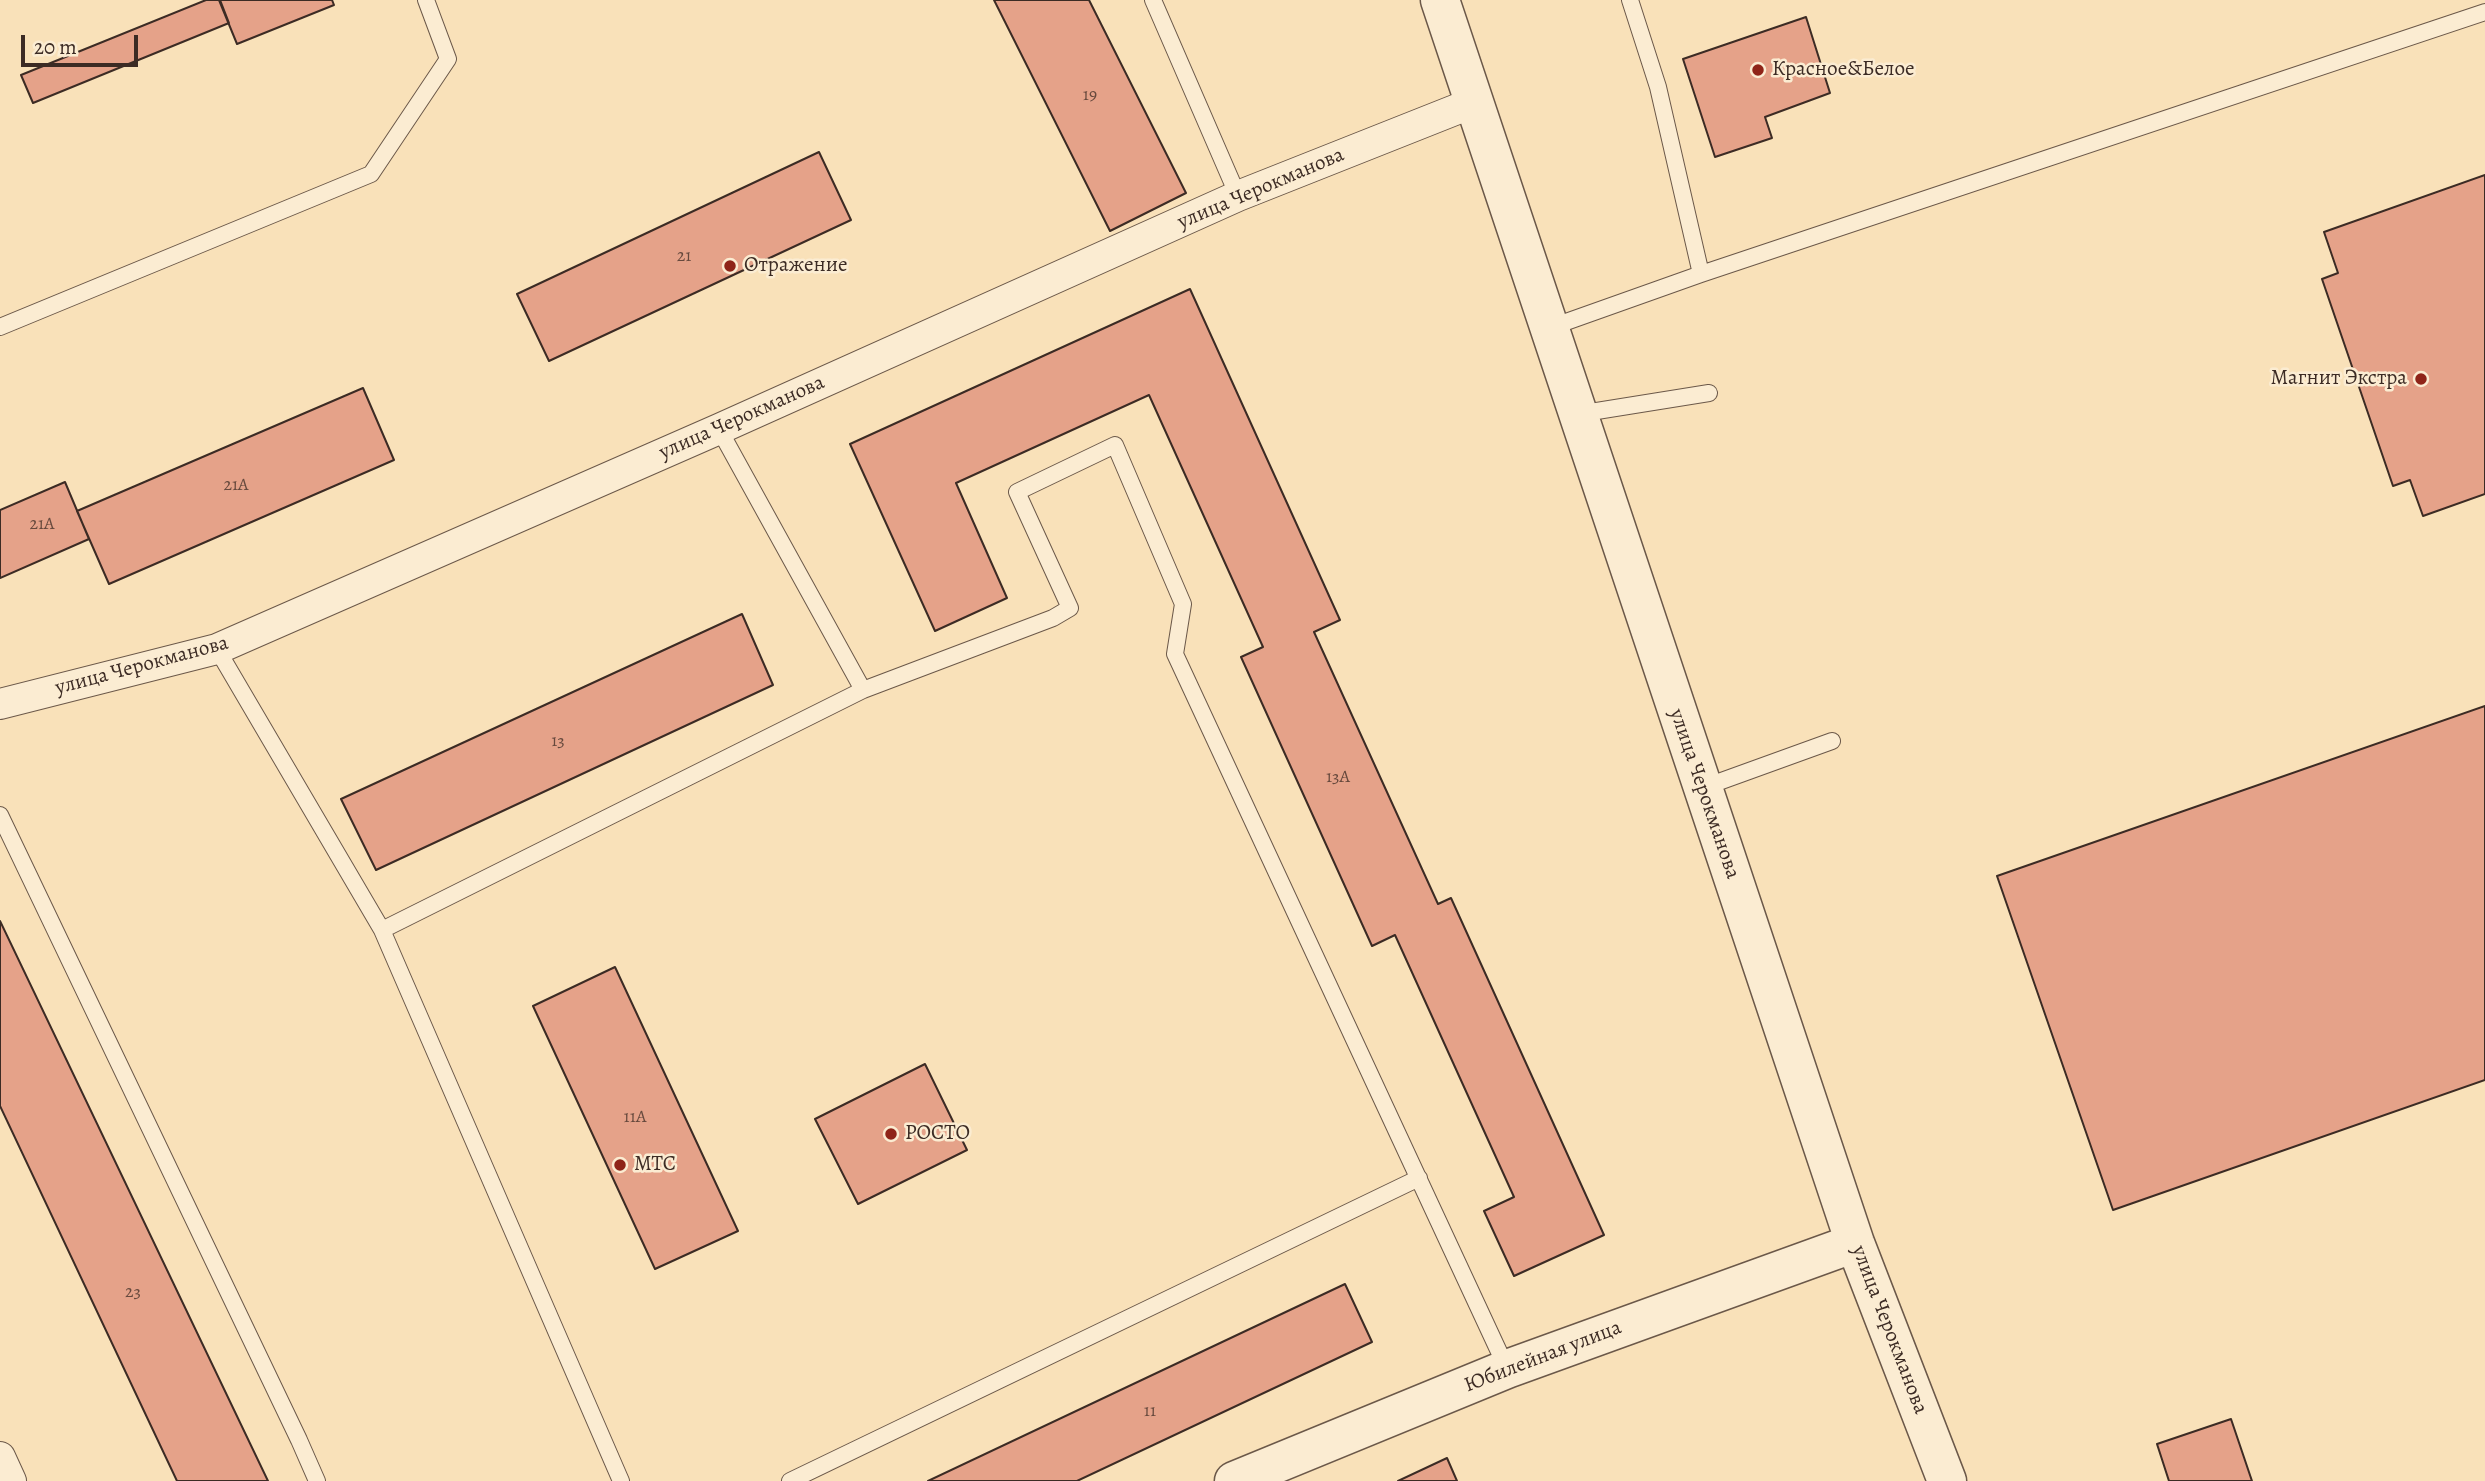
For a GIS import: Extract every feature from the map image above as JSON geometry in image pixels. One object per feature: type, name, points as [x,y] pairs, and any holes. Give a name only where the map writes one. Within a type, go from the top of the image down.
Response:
[{"type":"street","name":"улица Черокманова","points":[[1445,4],[1577,414],[1855,1243],[1947,1481]]},
{"type":"street","name":"улица Черокманова","points":[[0,704],[217,649],[719,429],[1238,196],[1475,102]]},
{"type":"street","name":"Юбилейная улица","points":[[1234,1481],[1507,1369],[1855,1243]]},
{"type":"street","points":[[0,1457],[11,1481]]},
{"type":"lane","points":[[0,327],[371,174],[448,59],[426,0]]},
{"type":"lane","points":[[1153,0],[1238,196]]},
{"type":"lane","points":[[1630,0],[1658,87],[1701,274]]},
{"type":"lane","points":[[1549,328],[1701,274],[2485,12]]},
{"type":"lane","points":[[1577,414],[1709,393]]},
{"type":"lane","points":[[719,429],[863,690]]},
{"type":"lane","points":[[382,930],[863,690],[1052,618],[1070,608],[1017,492],[1115,445],[1183,604],[1175,654],[1507,1369]]},
{"type":"lane","points":[[217,649],[382,930],[621,1481]]},
{"type":"lane","points":[[1702,788],[1832,741]]},
{"type":"lane","points":[[0,815],[317,1481]]},
{"type":"lane","points":[[790,1481],[1419,1178]]},
{"type":"building","points":[[206,0],[220,0],[229,23],[33,103],[21,75]]},
{"type":"building","points":[[219,0],[332,0],[334,5],[237,44]]},
{"type":"building","points":[[994,0],[1089,0],[1186,193],[1110,231]]},
{"type":"building","points":[[1806,17],[1830,93],[1765,117],[1772,138],[1715,157],[1683,59]]},
{"type":"building","points":[[819,152],[851,220],[549,361],[517,294]]},
{"type":"building","name":"Магнит Экстра","points":[[2485,175],[2485,494],[2423,516],[2410,480],[2393,486],[2322,279],[2338,273],[2324,232]]},
{"type":"building","points":[[1190,289],[1340,620],[1314,632],[1438,904],[1451,898],[1604,1235],[1514,1276],[1484,1211],[1514,1197],[1395,935],[1372,946],[1241,657],[1263,647],[1149,395],[956,483],[1007,598],[935,631],[850,444]]},
{"type":"building","points":[[363,388],[394,460],[109,584],[77,511]]},
{"type":"building","points":[[65,482],[89,539],[0,578],[0,510]]},
{"type":"building","points":[[742,614],[773,685],[376,870],[341,799]]},
{"type":"building","points":[[2485,706],[2485,1080],[2113,1210],[1997,876]]},
{"type":"building","points":[[0,921],[268,1481],[177,1481],[0,1106]]},
{"type":"building","points":[[615,967],[738,1231],[655,1269],[533,1006]]},
{"type":"building","name":"РОСТО","points":[[925,1064],[967,1150],[858,1204],[815,1119]]},
{"type":"building","points":[[1345,1284],[1372,1342],[1077,1481],[928,1481]]},
{"type":"building","points":[[2231,1419],[2252,1481],[2169,1481],[2157,1444]]},
{"type":"building","points":[[1447,1458],[1457,1481],[1398,1481]]},
{"type":"place","name":"Красное&Белое","points":[[1758,70]]},
{"type":"place","name":"Отражение","points":[[730,266]]},
{"type":"place","name":"Магнит Экстра","points":[[2421,379]]},
{"type":"place","name":"РОСТО","points":[[891,1134]]},
{"type":"place","name":"МТС","points":[[620,1165]]}]
